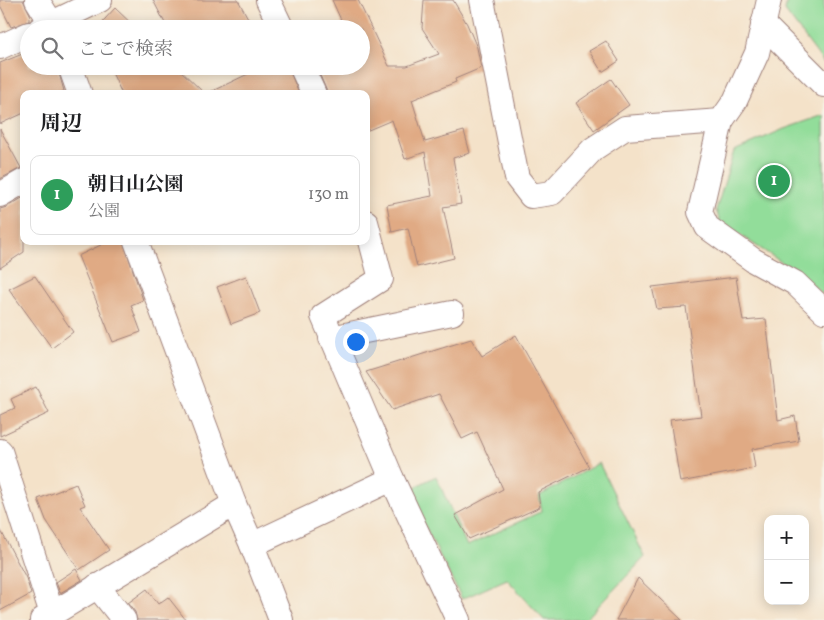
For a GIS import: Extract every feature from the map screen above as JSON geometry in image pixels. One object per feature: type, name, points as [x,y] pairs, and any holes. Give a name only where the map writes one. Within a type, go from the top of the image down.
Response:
[{"type":"street","points":[[37,0],[46,20]]},
{"type":"street","points":[[62,20],[100,0]]},
{"type":"street","points":[[268,0],[278,20]]},
{"type":"street","points":[[482,0],[517,178],[531,196],[552,193],[593,149],[625,128],[721,121]]},
{"type":"street","points":[[769,0],[757,53],[734,101],[721,121],[700,212],[708,227],[753,260],[795,283],[824,311]]},
{"type":"street","points":[[763,24],[824,85]]},
{"type":"street","points":[[0,47],[20,38]]},
{"type":"street","points":[[73,75],[79,90]]},
{"type":"street","points":[[305,75],[312,90]]},
{"type":"street","points":[[0,195],[20,183]]},
{"type":"street","points":[[370,237],[381,279],[323,316],[392,479],[458,620]]},
{"type":"street","points":[[137,245],[234,504],[281,620]]},
{"type":"street","points":[[331,338],[452,313]]},
{"type":"street","points":[[0,451],[47,617],[234,504]]},
{"type":"street","points":[[252,545],[392,479]]},
{"type":"street","points":[[98,586],[124,620]]},
{"type":"green space","points":[[787,0],[824,0],[824,63],[785,11]]},
{"type":"green space","points":[[824,115],[824,296],[804,277],[720,222],[716,210],[734,151],[784,129]]},
{"type":"green space","points":[[599,463],[645,557],[585,620],[544,620],[507,579],[462,599],[407,491],[436,476],[467,546],[542,511],[539,496]]},
{"type":"building","points":[[0,0],[23,0],[31,16],[29,20],[20,20],[20,24],[11,27],[0,5]]},
{"type":"building","points":[[153,0],[238,0],[249,20],[163,20]]},
{"type":"building","points":[[332,0],[358,0],[367,20],[341,20]]},
{"type":"building","points":[[424,0],[453,0],[467,24],[477,48],[481,68],[455,79],[456,82],[412,100],[425,142],[464,131],[470,153],[453,158],[461,204],[443,207],[454,258],[417,267],[408,228],[392,232],[387,205],[432,196],[425,152],[405,159],[392,120],[370,129],[370,90],[326,90],[320,75],[370,75],[370,26],[389,66],[407,66],[439,54],[422,28]]},
{"type":"building","points":[[115,8],[128,20],[104,20]]},
{"type":"building","points":[[606,41],[619,61],[602,72],[589,51]]},
{"type":"building","points":[[20,55],[20,75],[60,75],[64,90],[20,90],[20,115],[0,124],[0,63]]},
{"type":"building","points":[[113,75],[185,75],[201,90],[120,90]]},
{"type":"building","points":[[246,75],[292,75],[297,90],[214,90]]},
{"type":"building","points":[[611,79],[629,105],[594,130],[576,103]]},
{"type":"building","points":[[0,129],[20,169],[0,179]]},
{"type":"building","points":[[20,199],[20,245],[24,245],[24,252],[0,268],[0,209]]},
{"type":"building","points":[[101,245],[124,245],[143,300],[131,305],[141,332],[113,342],[78,256]]},
{"type":"building","points":[[35,276],[73,332],[52,348],[9,289]]},
{"type":"building","points":[[246,276],[260,313],[231,324],[217,287]]},
{"type":"building","points":[[736,277],[743,321],[766,319],[778,420],[795,416],[799,441],[752,449],[755,468],[680,482],[670,420],[701,416],[686,307],[657,309],[652,287]]},
{"type":"building","points":[[516,335],[589,467],[538,492],[540,507],[469,539],[455,515],[503,489],[477,432],[462,439],[439,394],[392,410],[366,372],[471,339],[482,356]]},
{"type":"building","points":[[36,387],[49,413],[0,436],[0,415],[15,408],[11,399]]},
{"type":"building","points":[[76,484],[85,505],[80,507],[109,550],[79,570],[46,520],[38,499]]},
{"type":"building","points":[[0,529],[26,578],[31,594],[0,611]]},
{"type":"building","points":[[76,569],[82,580],[60,593],[56,582]]},
{"type":"building","points":[[638,578],[682,620],[616,620]]},
{"type":"building","points":[[147,589],[158,604],[168,597],[186,620],[137,620],[135,612],[128,603]]},
{"type":"place","name":"朝日山公園","points":[[774,181]]}]
